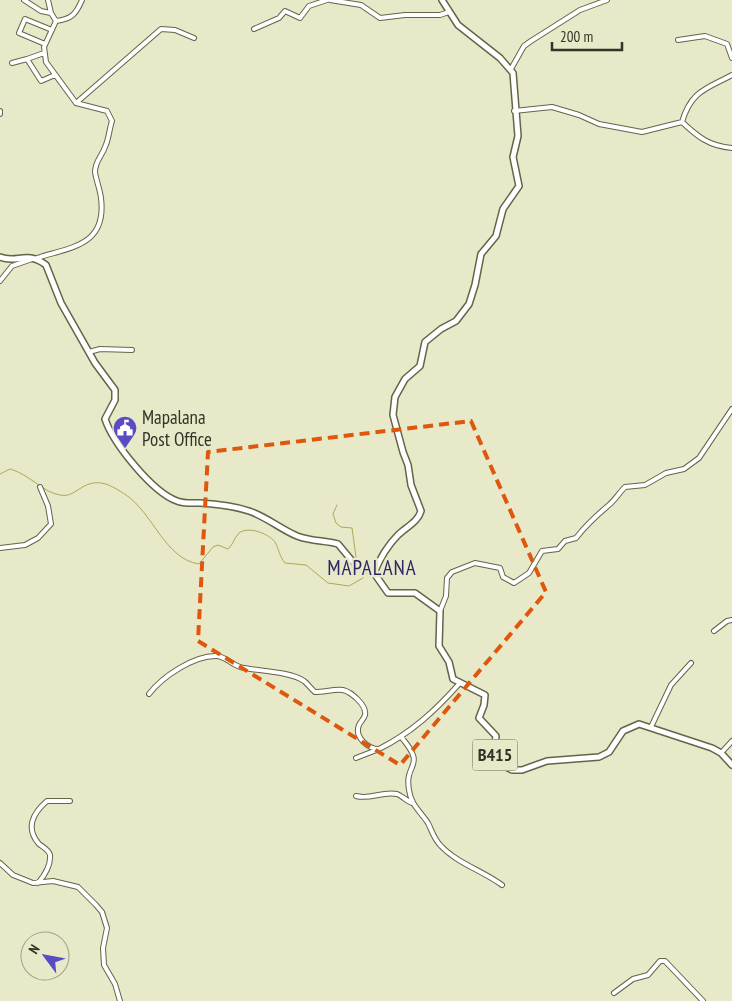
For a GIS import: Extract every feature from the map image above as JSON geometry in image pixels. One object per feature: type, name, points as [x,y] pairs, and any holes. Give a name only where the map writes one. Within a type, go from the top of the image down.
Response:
[{"type":"main road","points":[[374,573],[385,550],[399,533],[415,520],[420,511],[394,422],[394,397],[405,380],[420,366],[425,342],[441,329],[456,321],[469,304],[475,285],[480,254],[496,236],[503,209],[519,186],[513,157],[518,136],[514,111],[515,78],[510,69],[458,25],[442,0]]},
{"type":"main road","points":[[0,257],[5,259],[34,258],[49,269],[61,303],[115,390],[114,400],[105,419],[108,428],[135,468],[177,501],[214,504],[247,510],[308,540],[338,544],[353,562],[374,573],[388,593],[406,591],[415,593],[440,611],[439,646],[449,662],[453,679],[459,684]]},
{"type":"main road","name":"B415","points":[[459,684],[480,691],[485,695],[484,705],[478,718],[496,736],[494,751],[500,765],[512,770],[522,770],[547,761],[599,757],[609,752],[623,731],[639,724],[721,754],[732,765]]},
{"type":"street","points":[[24,0],[41,10],[51,13]]},
{"type":"street","points":[[48,0],[51,13],[56,21]]},
{"type":"street","points":[[56,21],[67,19],[76,14],[82,0]]},
{"type":"street","points":[[254,29],[279,18],[285,11],[300,18],[309,6],[328,0],[361,5],[380,18],[405,15],[440,15],[449,12]]},
{"type":"street","points":[[510,69],[524,46],[531,41],[580,10],[607,0]]},
{"type":"street","points":[[45,44],[19,33],[25,19],[52,30]]},
{"type":"street","points":[[0,281],[10,268],[34,258],[88,241],[99,223],[101,200],[95,172],[96,164],[104,150],[112,121],[107,111],[76,103],[46,62],[45,44],[56,21]]},
{"type":"street","points":[[76,103],[161,29],[175,30],[194,38]]},
{"type":"street","points":[[678,40],[706,36],[732,44]]},
{"type":"street","points":[[727,44],[732,58]]},
{"type":"street","points":[[12,63],[44,53]]},
{"type":"street","points":[[27,59],[41,81],[55,75]]},
{"type":"street","points":[[682,122],[686,106],[694,96],[732,75]]},
{"type":"street","points":[[514,111],[552,107],[579,114],[599,124],[642,132],[682,122]]},
{"type":"street","points":[[682,122],[700,139],[711,144],[732,148]]},
{"type":"street","points":[[90,352],[100,349],[132,350]]},
{"type":"street","points":[[440,611],[446,596],[447,578],[452,572],[482,562],[500,568],[503,577],[514,583],[529,574],[542,551],[558,549],[565,541],[576,538],[583,527],[591,522],[600,511],[610,505],[625,488],[645,485],[666,473],[684,468],[699,458],[732,409]]},
{"type":"street","points":[[0,548],[26,545],[38,538],[51,524],[48,506],[40,487]]},
{"type":"street","points":[[714,631],[727,621],[732,620]]},
{"type":"street","points":[[148,694],[156,685],[185,666],[216,656],[237,667],[303,680],[315,692],[337,690],[348,692],[362,703],[365,711],[365,716],[359,726],[360,737],[366,745],[379,749]]},
{"type":"street","points":[[651,727],[671,685],[691,663]]},
{"type":"street","points":[[356,758],[402,738],[434,711],[459,684]]},
{"type":"street","points":[[402,738],[411,749],[414,758],[408,783],[412,803]]},
{"type":"street","points":[[721,754],[732,741]]},
{"type":"street","points":[[481,753],[494,751]]},
{"type":"street","points":[[356,796],[366,799],[379,794],[397,794],[412,803],[428,823],[431,833],[441,846],[502,885]]},
{"type":"street","points":[[38,884],[46,871],[50,857],[49,852],[40,845],[30,826],[38,809],[47,800],[70,801]]},
{"type":"street","points":[[0,863],[13,875],[38,884],[53,881],[78,888],[102,912],[107,928],[103,948],[104,966],[114,984],[120,1001]]},
{"type":"street","points":[[614,993],[633,979],[648,975],[660,961],[665,961],[703,1001]]},
{"type":"highlighted area","points":[[471,421],[546,592],[400,765],[198,641],[208,452]]},
{"type":"waterway","points":[[0,474],[10,469],[17,471],[48,491],[63,495],[71,494],[93,483],[110,485],[135,503],[177,554],[199,564],[213,547],[218,545],[228,549],[239,533],[252,530],[272,539],[285,563],[306,565],[328,583],[349,586],[363,578],[365,570]]},
{"type":"waterway","points":[[337,505],[333,514],[336,523],[341,527],[352,528],[356,557],[364,566]]},
{"type":"place","name":"Mapalana Post Office","points":[[125,449]]},
{"type":"district","name":"MAPALANA","points":[[372,568]]}]
